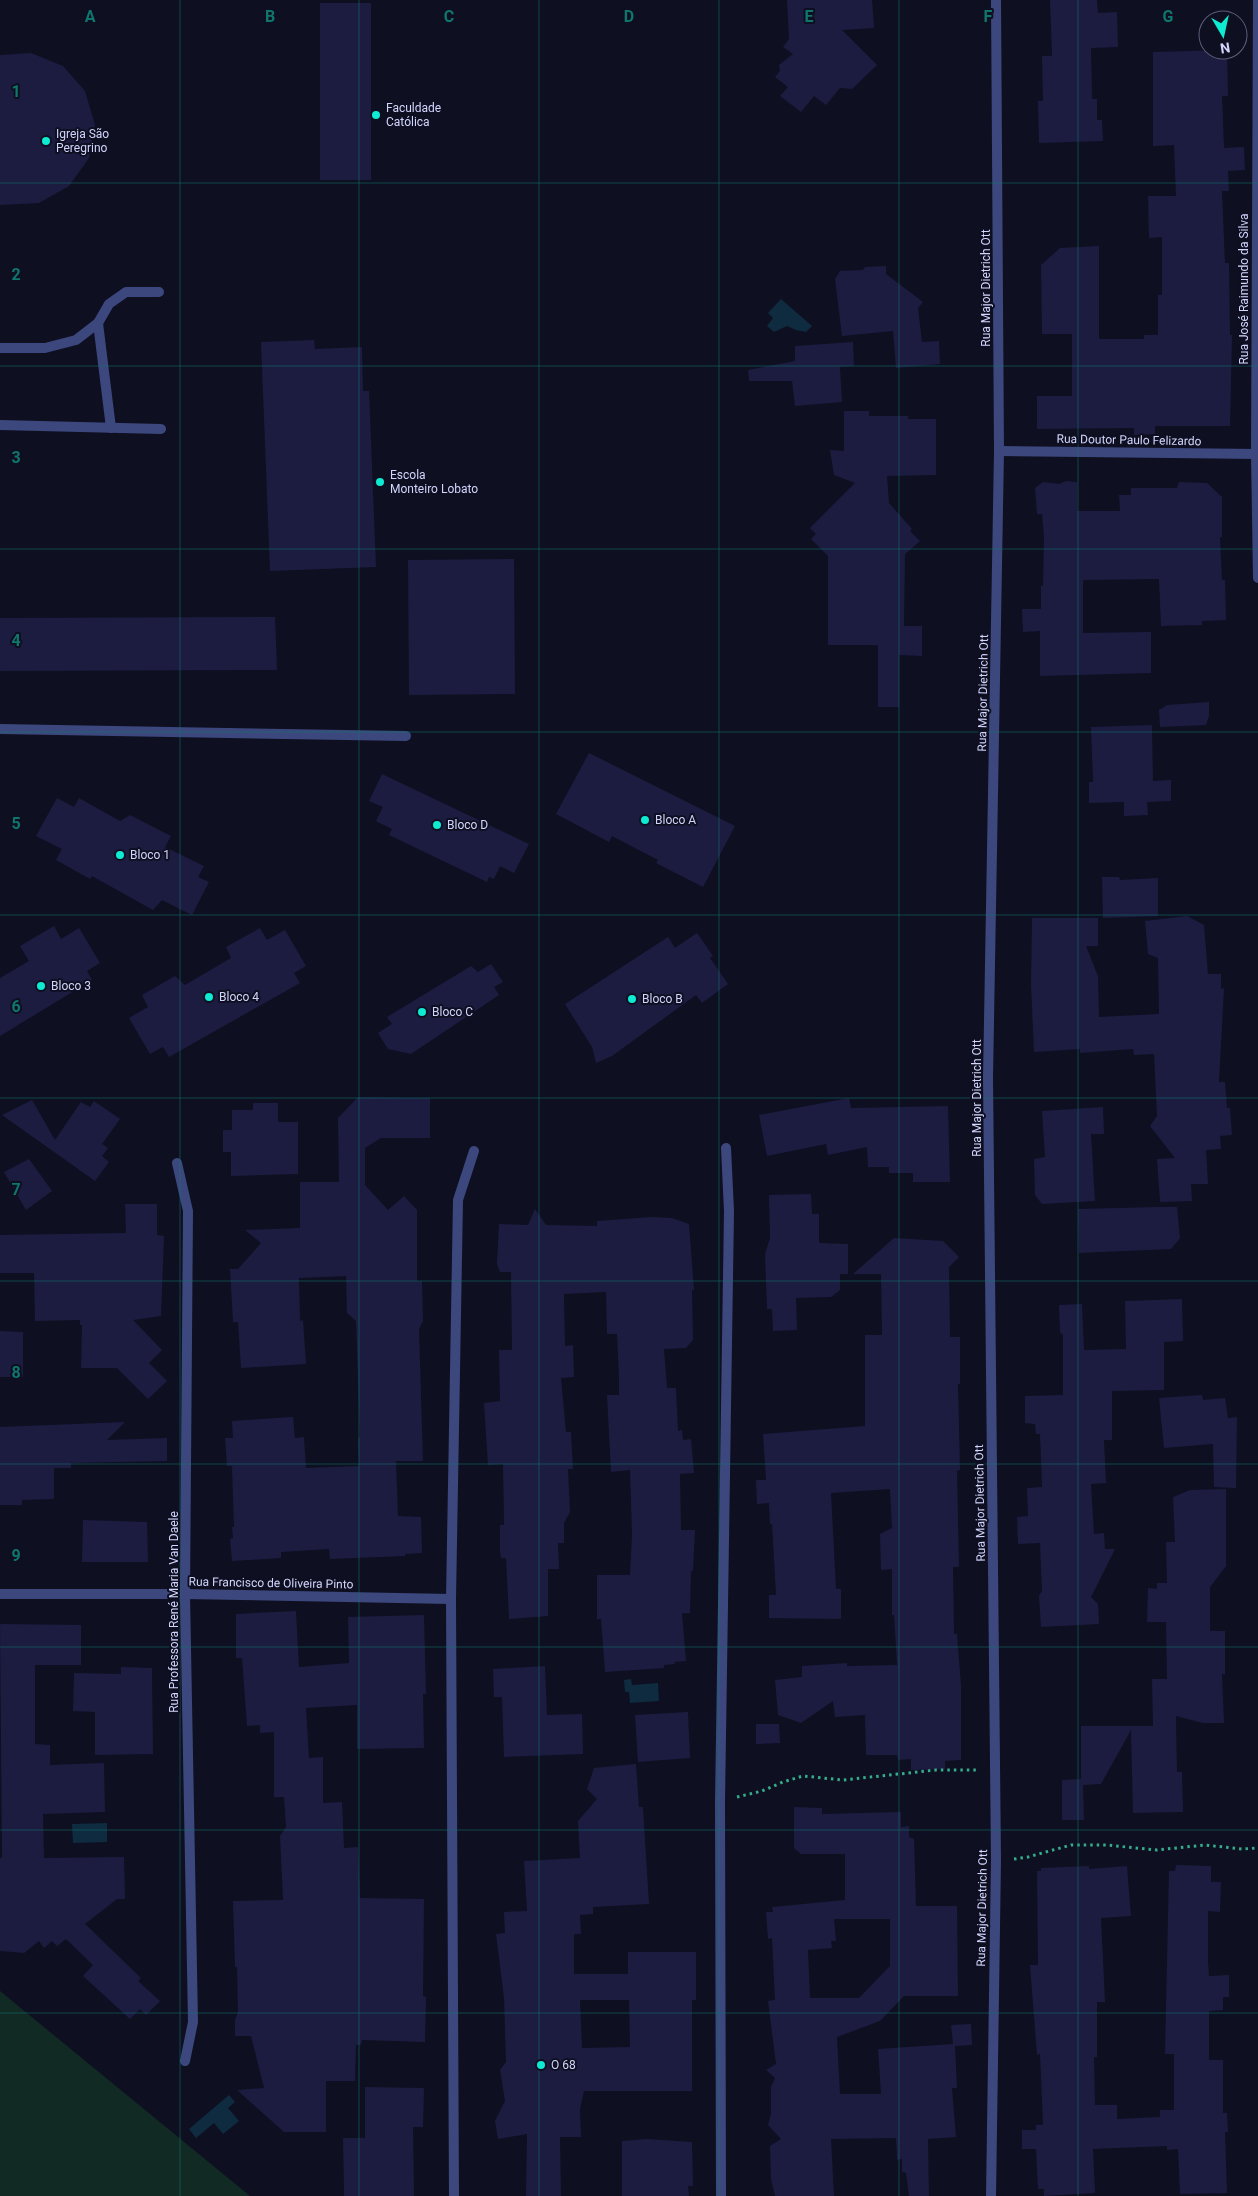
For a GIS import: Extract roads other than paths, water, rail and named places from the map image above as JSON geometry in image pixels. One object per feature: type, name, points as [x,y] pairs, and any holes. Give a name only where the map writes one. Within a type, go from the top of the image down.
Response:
[{"type":"street","name":"Rua Major Dietrich Ott","points":[[991,2196],[996,1860],[988,1078],[1000,451],[996,0]]},
{"type":"street","name":"Rua José Raimundo da Silva","points":[[1258,0],[1258,578]]},
{"type":"street","points":[[0,348],[44,348],[76,340],[98,323],[109,304],[126,292],[159,292]]},
{"type":"street","points":[[98,323],[110,428]]},
{"type":"street","points":[[0,425],[161,429]]},
{"type":"street","name":"Rua Doutor Paulo Felizardo","points":[[1000,451],[1257,454]]},
{"type":"street","points":[[0,730],[406,736]]},
{"type":"street","points":[[721,2196],[720,1802],[729,1211],[726,1148]]},
{"type":"street","points":[[454,2196],[451,1599],[458,1200],[474,1151]]},
{"type":"street","name":"Rua Professora René Maria Van Daele","points":[[177,1163],[188,1211],[185,1594],[193,2022],[185,2061]]},
{"type":"street","name":"Rua Francisco de Oliveira Pinto","points":[[0,1594],[185,1594],[451,1599]]},
{"type":"water","points":[[781,299],[812,326],[806,332],[787,326],[774,332],[767,326],[773,318],[768,313]]},
{"type":"water","points":[[631,1679],[632,1685],[658,1683],[659,1701],[630,1703],[629,1692],[625,1692],[624,1680]]},
{"type":"water","points":[[107,1823],[107,1842],[73,1843],[72,1824]]},
{"type":"water","points":[[229,2095],[235,2102],[228,2108],[239,2121],[223,2134],[214,2123],[196,2138],[189,2129]]},
{"type":"place","name":"Faculdade Católica","points":[[376,115]]},
{"type":"place","name":"Igreja São Peregrino","points":[[46,141]]},
{"type":"place","name":"Escola Monteiro Lobato","points":[[380,482]]},
{"type":"place","name":"Bloco A","points":[[645,820]]},
{"type":"place","name":"Bloco D","points":[[437,825]]},
{"type":"place","name":"Bloco 1","points":[[120,855]]},
{"type":"place","name":"Bloco 3","points":[[41,986]]},
{"type":"place","name":"Bloco 4","points":[[209,997]]},
{"type":"place","name":"Bloco B","points":[[632,999]]},
{"type":"place","name":"Bloco C","points":[[422,1012]]},
{"type":"place","name":"O 68","points":[[541,2065]]}]
